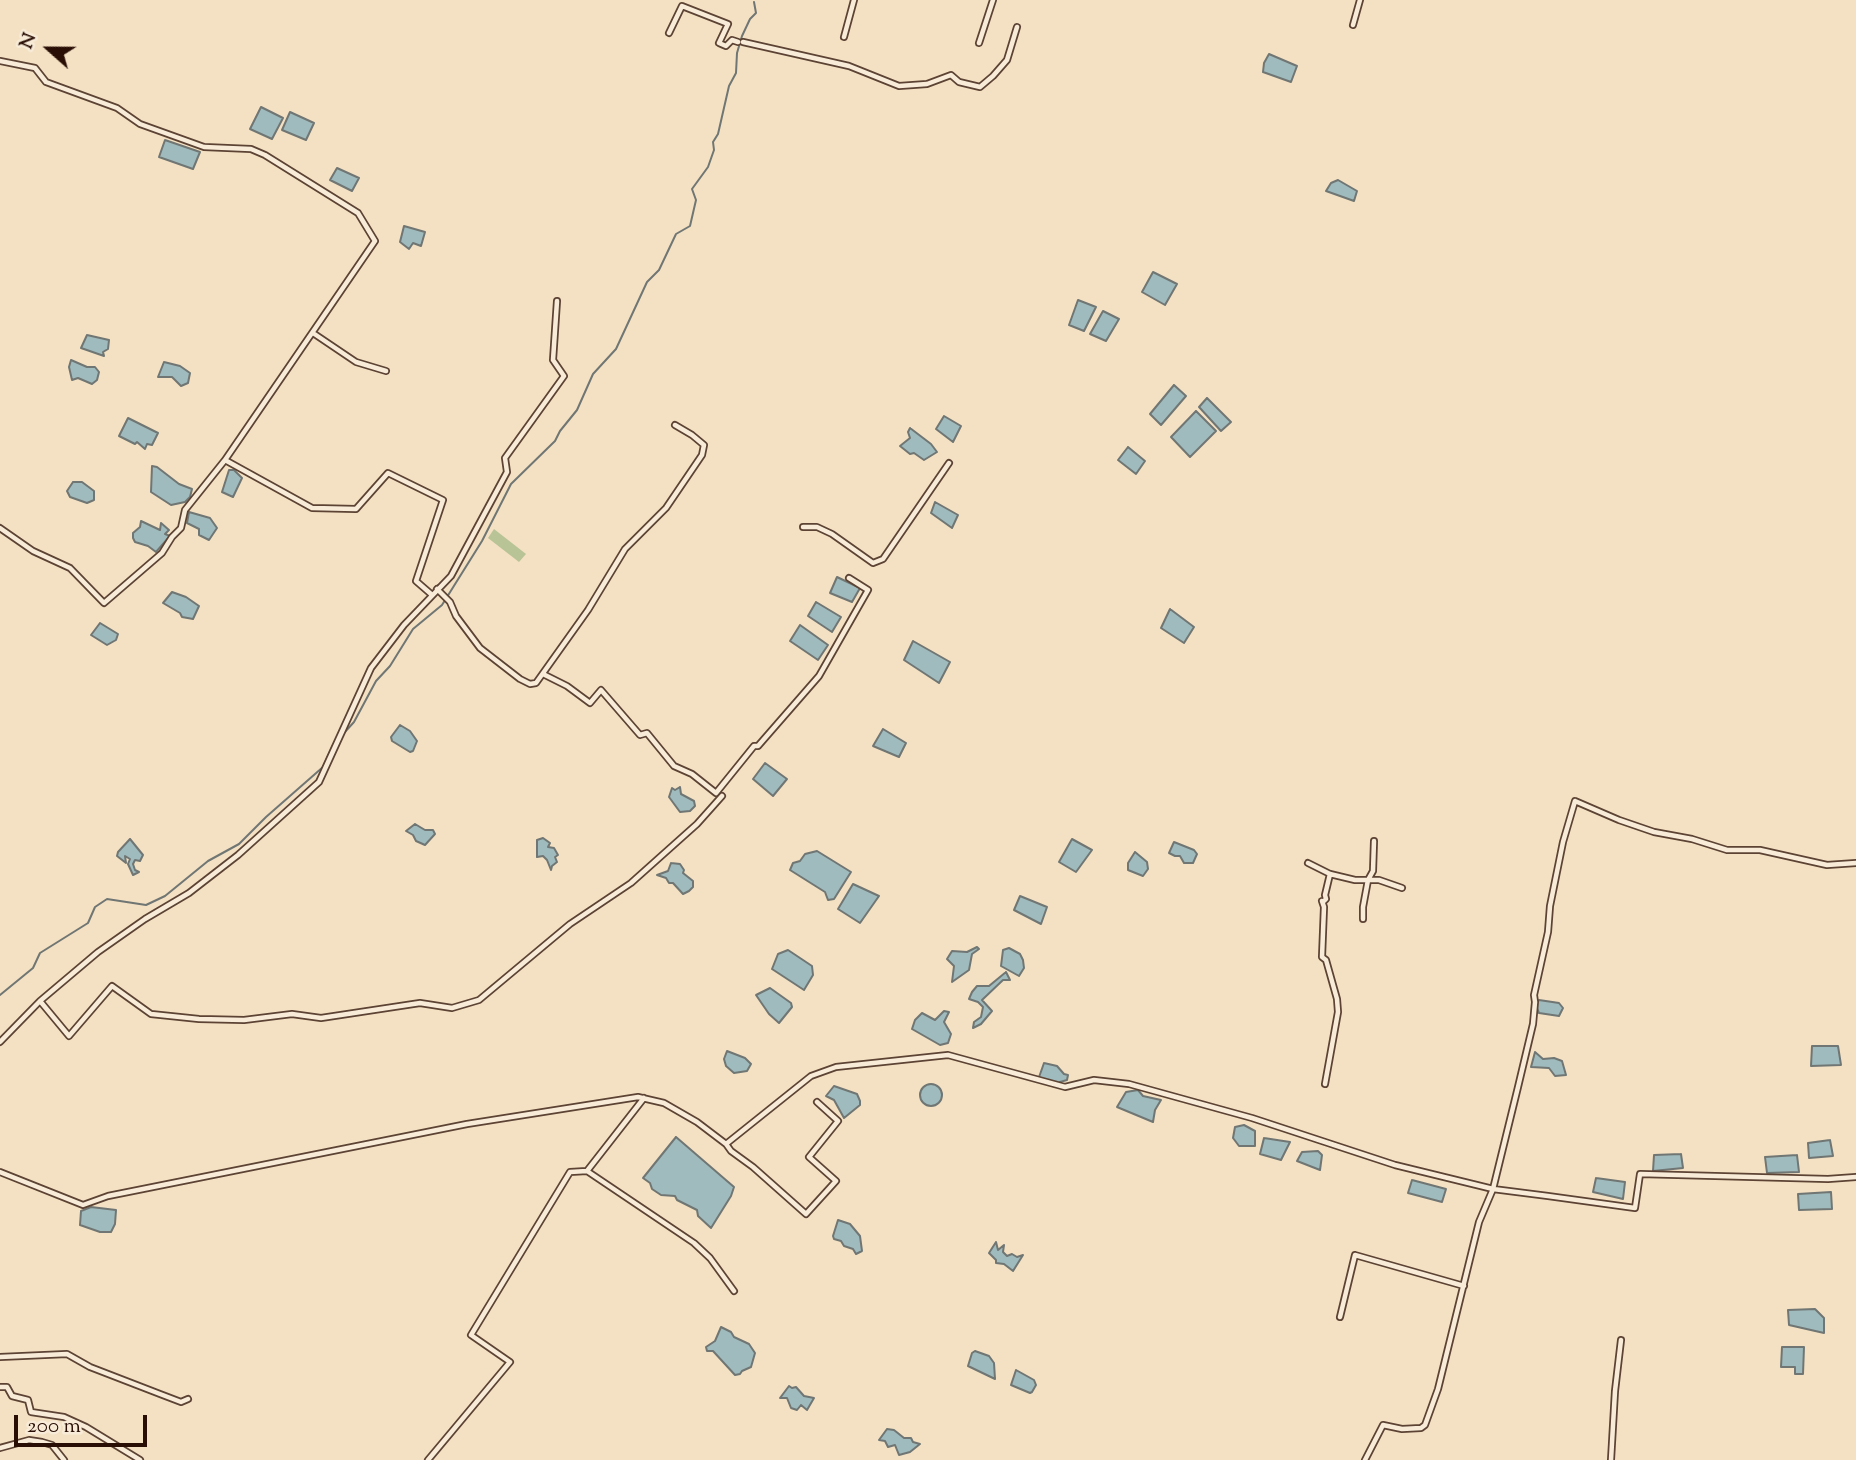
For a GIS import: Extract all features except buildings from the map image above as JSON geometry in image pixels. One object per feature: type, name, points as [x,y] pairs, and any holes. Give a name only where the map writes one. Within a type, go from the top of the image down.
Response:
[{"type":"street","points":[[844,37],[854,0]]},
{"type":"street","points":[[979,43],[993,0]]},
{"type":"street","points":[[1353,25],[1360,0]]},
{"type":"street","points":[[668,33],[682,6],[728,24],[719,43],[726,46],[732,40],[849,66],[900,86],[927,84],[951,75],[959,82],[980,87],[1007,60],[1017,27]]},
{"type":"street","points":[[0,61],[35,68],[46,82],[117,108],[140,124],[204,147],[251,149],[265,155],[358,212],[375,241],[225,460],[185,510],[181,528],[162,552],[104,603],[70,568],[33,551],[0,528]]},
{"type":"street","points":[[0,1042],[40,1001],[98,952],[145,919],[189,893],[238,855],[319,782],[371,668],[404,625],[451,576],[507,472],[505,458],[564,376],[554,360],[557,301]]},
{"type":"street","points":[[313,332],[356,362],[386,372]]},
{"type":"street","points":[[437,589],[450,602],[456,616],[480,648],[530,684],[536,683],[588,610],[625,549],[666,508],[702,455],[704,445],[675,425]]},
{"type":"street","points":[[225,460],[312,508],[356,509],[388,473],[443,500],[416,581],[431,594]]},
{"type":"street","points":[[803,527],[817,527],[832,534],[873,563],[883,559],[949,463]]},
{"type":"street","points":[[543,674],[567,686],[590,703],[601,690],[640,735],[647,733],[674,766],[692,774],[716,793],[754,746],[758,746],[818,676],[868,590],[849,578]]},
{"type":"street","points":[[40,1001],[69,1036],[113,986],[151,1014],[199,1019],[244,1020],[292,1014],[321,1018],[420,1003],[452,1008],[479,1000],[570,924],[631,883],[697,824],[722,796]]},
{"type":"street","points":[[1365,1460],[1383,1425],[1402,1429],[1425,1425],[1438,1388],[1479,1222],[1493,1189],[1530,1038],[1534,995],[1548,932],[1550,906],[1563,842],[1575,801],[1619,820],[1727,850],[1760,850],[1827,865],[1856,863]]},
{"type":"street","points":[[1363,919],[1368,880],[1373,871],[1374,841]]},
{"type":"street","points":[[1308,863],[1330,874],[1379,880],[1402,888]]},
{"type":"street","points":[[1325,1084],[1338,1012],[1326,960],[1322,957],[1323,901],[1326,899],[1330,874]]},
{"type":"street","points":[[726,1144],[811,1076],[836,1067],[948,1055],[1065,1087],[1094,1080],[1129,1084],[1252,1118],[1395,1166],[1493,1189],[1635,1208],[1640,1174],[1828,1179],[1856,1177]]},
{"type":"street","points":[[0,1172],[83,1205],[108,1196],[467,1124],[638,1097],[664,1103],[697,1122],[806,1214],[836,1181],[809,1157],[838,1121],[817,1102]]},
{"type":"street","points":[[587,1171],[644,1098]]},
{"type":"street","points":[[428,1460],[510,1362],[471,1335],[570,1172],[587,1171],[694,1243],[710,1258],[734,1291]]},
{"type":"street","points":[[1340,1317],[1355,1255],[1464,1286]]},
{"type":"street","points":[[1611,1460],[1621,1340]]},
{"type":"street","points":[[0,1357],[67,1354],[90,1367],[160,1395],[181,1402],[188,1399]]},
{"type":"street","points":[[0,1387],[7,1387],[12,1396],[28,1400],[31,1412],[64,1417],[86,1427],[140,1460]]},
{"type":"street","points":[[0,1448],[29,1440],[42,1442],[52,1446],[64,1460]]},
{"type":"green space","points":[[494,529],[526,554],[519,562],[488,538]]},
{"type":"water","points":[[1269,54],[1297,66],[1291,82],[1263,72]]},
{"type":"water","points":[[261,107],[283,118],[272,139],[250,129]]},
{"type":"water","points":[[290,112],[314,123],[306,140],[282,130]]},
{"type":"water","points":[[165,140],[200,152],[193,169],[159,157]]},
{"type":"water","points":[[337,168],[359,178],[352,191],[330,180]]},
{"type":"water","points":[[1338,180],[1357,191],[1354,201],[1326,191],[1331,183]]},
{"type":"water","points":[[404,226],[425,232],[421,246],[413,243],[409,249],[400,242]]},
{"type":"water","points":[[1153,272],[1177,284],[1165,305],[1142,292]]},
{"type":"water","points":[[1078,300],[1096,307],[1084,331],[1069,325]]},
{"type":"water","points":[[1103,311],[1119,319],[1106,341],[1090,334]]},
{"type":"water","points":[[87,335],[109,340],[108,349],[103,352],[104,356],[81,348]]},
{"type":"water","points":[[71,360],[87,367],[95,367],[99,372],[97,380],[92,384],[78,378],[72,380],[69,367]]},
{"type":"water","points":[[164,362],[180,366],[190,373],[188,383],[181,386],[172,377],[158,377]]},
{"type":"water","points":[[1174,385],[1186,396],[1161,425],[1150,414]]},
{"type":"water","points":[[1207,398],[1231,422],[1221,431],[1199,407]]},
{"type":"water","points":[[1196,411],[1216,431],[1190,457],[1171,437]]},
{"type":"water","points":[[944,416],[961,426],[953,442],[936,429]]},
{"type":"water","points":[[128,418],[158,433],[152,445],[147,444],[145,449],[137,442],[135,444],[119,436]]},
{"type":"water","points":[[910,428],[937,452],[924,460],[900,446],[910,438]]},
{"type":"water","points":[[1128,447],[1145,461],[1136,474],[1118,460]]},
{"type":"water","points":[[152,466],[179,484],[192,489],[190,497],[185,502],[171,505],[151,492]]},
{"type":"water","points":[[229,470],[234,470],[242,478],[233,497],[222,492]]},
{"type":"water","points":[[73,482],[82,482],[94,491],[94,500],[87,503],[70,497],[67,491]]},
{"type":"water","points":[[935,502],[958,515],[952,528],[931,513]]},
{"type":"water","points":[[189,512],[210,518],[217,528],[209,540],[199,535],[199,529],[187,523]]},
{"type":"water","points":[[141,521],[160,530],[161,523],[169,530],[165,534],[170,536],[156,552],[135,542],[133,538],[133,533],[140,527]]},
{"type":"water","points":[[837,577],[860,588],[852,602],[830,593]]},
{"type":"water","points":[[172,592],[199,606],[193,619],[182,617],[163,603]]},
{"type":"water","points":[[816,602],[841,617],[832,632],[808,616]]},
{"type":"water","points":[[1170,609],[1194,627],[1184,643],[1161,628]]},
{"type":"water","points":[[100,623],[118,634],[116,640],[107,645],[91,635]]},
{"type":"water","points":[[800,625],[828,645],[818,660],[790,641]]},
{"type":"water","points":[[913,641],[950,662],[939,683],[904,660]]},
{"type":"water","points":[[400,725],[410,731],[417,741],[413,751],[410,752],[392,741],[391,737]]},
{"type":"water","points":[[883,729],[906,743],[899,757],[873,746]]},
{"type":"water","points":[[765,763],[787,779],[773,796],[753,779]]},
{"type":"water","points":[[680,787],[681,794],[694,801],[695,806],[690,811],[680,812],[669,797],[672,788],[675,790]]},
{"type":"water","points":[[415,824],[425,830],[433,830],[435,834],[425,845],[416,841],[413,835],[406,831]]},
{"type":"water","points":[[543,838],[550,843],[548,847],[554,848],[558,855],[551,870],[543,856],[537,857],[537,840]]},
{"type":"water","points":[[130,839],[143,855],[140,861],[135,860],[133,864],[139,872],[133,875],[128,864],[130,859],[125,856],[126,863],[117,856]]},
{"type":"water","points":[[1072,839],[1092,850],[1076,872],[1059,862]]},
{"type":"water","points":[[1174,842],[1194,850],[1197,854],[1193,863],[1184,863],[1180,856],[1169,853]]},
{"type":"water","points":[[817,851],[851,872],[834,899],[828,900],[825,892],[790,870],[793,863],[800,861],[805,854]]},
{"type":"water","points":[[1135,852],[1147,862],[1148,869],[1143,876],[1128,870],[1128,863]]},
{"type":"water","points":[[671,863],[680,864],[683,873],[693,881],[693,887],[689,891],[683,894],[673,883],[657,875],[668,871]]},
{"type":"water","points":[[853,884],[879,896],[860,923],[838,909]]},
{"type":"water","points":[[1020,896],[1047,907],[1041,924],[1014,910]]},
{"type":"water","points":[[977,947],[979,949],[972,954],[969,970],[952,982],[954,966],[947,959],[952,951],[967,952]]},
{"type":"water","points":[[1009,948],[1020,954],[1023,960],[1024,968],[1019,976],[1001,966],[1003,950]]},
{"type":"water","points":[[788,950],[812,966],[813,975],[804,990],[772,969],[778,954]]},
{"type":"water","points":[[1006,972],[1010,980],[1003,980],[982,1000],[992,1011],[981,1024],[973,1028],[974,1022],[981,1017],[983,1007],[969,999],[972,992],[977,986],[989,986]]},
{"type":"water","points":[[770,988],[791,1003],[792,1007],[779,1023],[756,995]]},
{"type":"water","points":[[1539,1000],[1559,1003],[1563,1008],[1559,1016],[1539,1013],[1535,1004]]},
{"type":"water","points":[[944,1011],[949,1012],[944,1022],[951,1034],[948,1043],[940,1045],[912,1029],[915,1020],[922,1013],[935,1020]]},
{"type":"water","points":[[1812,1046],[1838,1046],[1841,1065],[1811,1066]]},
{"type":"water","points":[[727,1051],[745,1058],[751,1064],[747,1071],[734,1073],[726,1066],[724,1059]]},
{"type":"water","points":[[1535,1052],[1543,1059],[1554,1058],[1562,1061],[1566,1075],[1555,1076],[1549,1068],[1531,1067]]},
{"type":"water","points":[[1044,1063],[1057,1066],[1068,1075],[1067,1080],[1060,1082],[1059,1086],[1038,1080]]},
{"type":"water","points":[[931,1084],[939,1087],[942,1095],[939,1103],[931,1106],[923,1103],[920,1095],[923,1087]]},
{"type":"water","points":[[834,1086],[857,1094],[860,1101],[860,1105],[844,1118],[834,1100],[826,1096]]},
{"type":"water","points":[[1138,1090],[1143,1096],[1161,1100],[1155,1110],[1153,1122],[1117,1107],[1126,1092]]},
{"type":"water","points":[[1244,1125],[1255,1131],[1255,1146],[1239,1146],[1233,1138],[1235,1127]]},
{"type":"water","points":[[676,1137],[734,1187],[711,1228],[698,1216],[697,1210],[677,1200],[675,1196],[661,1195],[643,1178]]},
{"type":"water","points":[[1264,1138],[1290,1142],[1281,1160],[1260,1154]]},
{"type":"water","points":[[1830,1140],[1833,1156],[1809,1158],[1808,1143]]},
{"type":"water","points":[[1318,1151],[1322,1155],[1320,1170],[1297,1161],[1302,1152]]},
{"type":"water","points":[[1681,1154],[1683,1168],[1653,1171],[1654,1155]]},
{"type":"water","points":[[1797,1155],[1799,1172],[1767,1173],[1765,1157]]},
{"type":"water","points":[[1596,1178],[1625,1182],[1623,1199],[1593,1192]]},
{"type":"water","points":[[1412,1180],[1446,1189],[1442,1202],[1408,1193]]},
{"type":"water","points":[[1831,1192],[1832,1209],[1799,1210],[1798,1194]]},
{"type":"water","points":[[91,1207],[116,1210],[115,1224],[111,1232],[100,1232],[80,1225],[81,1211]]},
{"type":"water","points":[[838,1220],[850,1224],[860,1236],[862,1251],[856,1254],[853,1249],[834,1239]]},
{"type":"water","points":[[996,1242],[998,1250],[1004,1245],[1003,1252],[1007,1256],[1023,1255],[1013,1271],[1004,1264],[996,1263],[989,1253]]},
{"type":"water","points":[[1815,1309],[1824,1318],[1824,1333],[1789,1325],[1788,1310]]},
{"type":"water","points":[[721,1327],[749,1344],[755,1353],[751,1367],[740,1374],[735,1375],[713,1351],[707,1351],[706,1347],[715,1341]]},
{"type":"water","points":[[1782,1347],[1804,1347],[1803,1374],[1795,1374],[1795,1367],[1781,1367]]},
{"type":"water","points":[[975,1351],[989,1356],[994,1363],[995,1379],[968,1366]]},
{"type":"water","points":[[1016,1370],[1034,1380],[1036,1385],[1032,1392],[1011,1385]]},
{"type":"water","points":[[789,1386],[796,1387],[804,1396],[814,1398],[807,1410],[801,1405],[797,1410],[791,1408],[787,1398],[780,1398]]},
{"type":"water","points":[[887,1429],[920,1444],[910,1452],[899,1455],[895,1445],[888,1447],[885,1441],[879,1440]]},
{"type":"waterway","points":[[344,733],[354,722],[376,681],[390,666],[413,629],[442,605],[482,541],[511,484],[555,441],[577,410],[593,374],[616,349],[647,282],[659,270],[676,234],[690,226],[696,200],[692,189],[708,167],[714,150],[713,142],[718,134],[729,86],[736,73],[737,53],[742,36],[756,13],[754,2]]},
{"type":"waterway","points":[[0,995],[33,968],[40,953],[88,923],[95,907],[107,899],[146,905],[165,896],[208,861],[239,844],[323,767],[333,745]]}]
